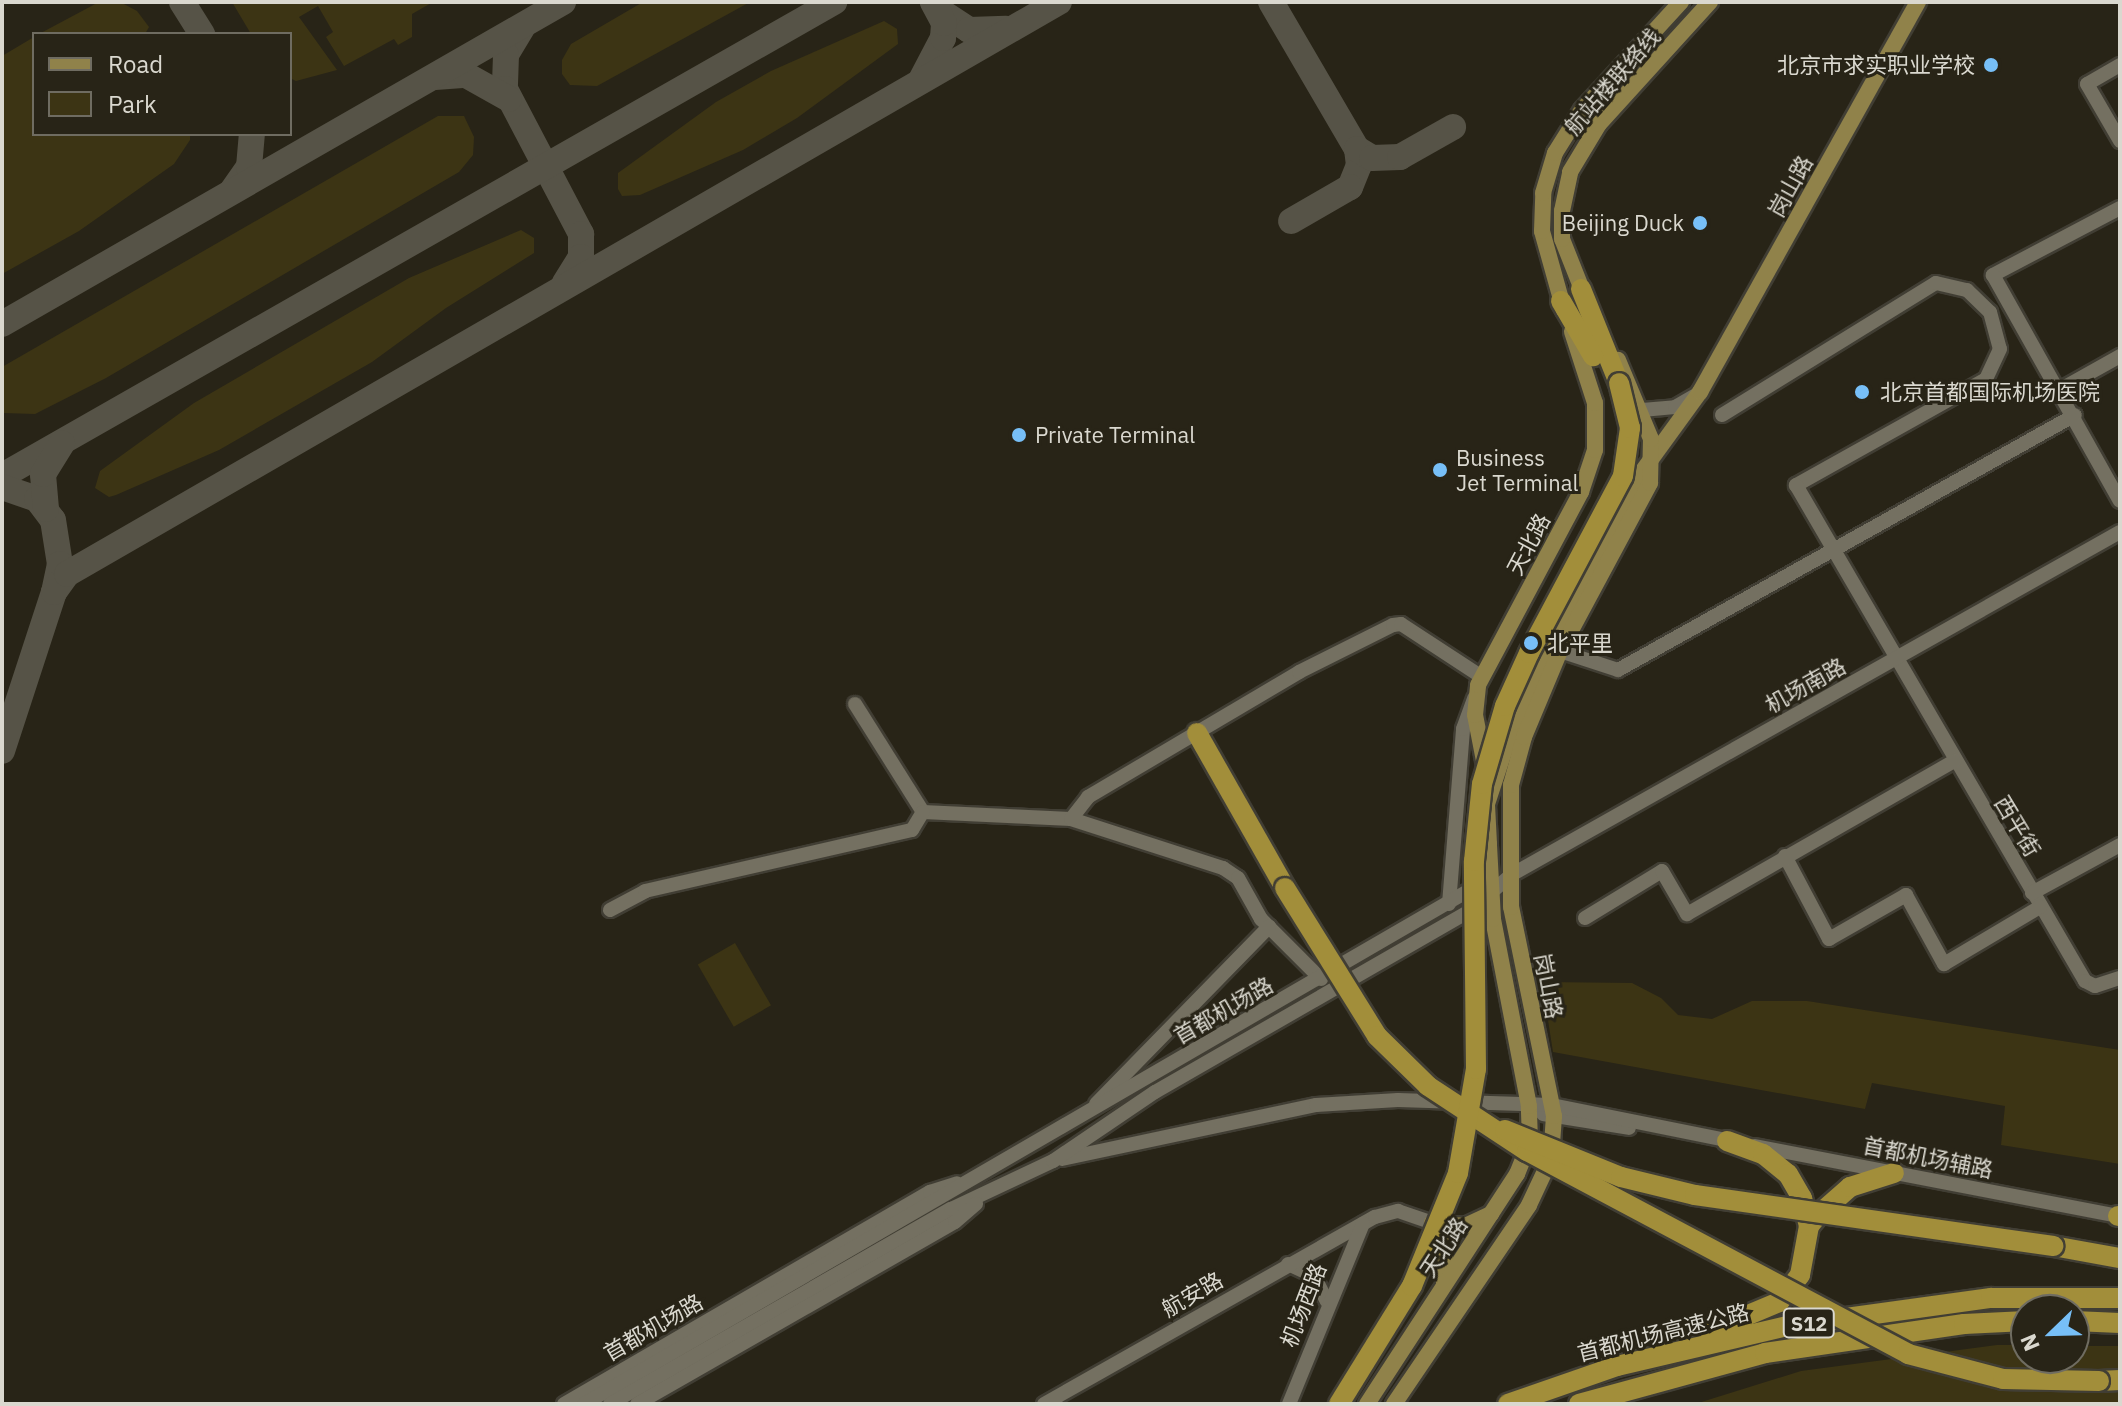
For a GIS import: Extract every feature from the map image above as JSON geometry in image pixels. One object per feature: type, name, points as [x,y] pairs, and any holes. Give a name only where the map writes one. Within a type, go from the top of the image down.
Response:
[{"type":"highway","points":[[1339,1404],[1412,1286],[1458,1173],[1476,1069],[1474,861],[1484,773],[1529,653],[1623,476],[1630,428],[1581,289]]},
{"type":"highway","points":[[1325,1404],[1407,1269],[1448,1165],[1466,1060],[1463,871],[1470,782],[1506,674],[1608,481],[1618,431],[1614,386],[1561,301]]},
{"type":"highway","points":[[1197,733],[1285,888],[1377,1036],[1428,1086],[1501,1129],[1535,1156],[1908,1354],[2003,1379],[2110,1380]]},
{"type":"highway","points":[[1501,1129],[1669,1189],[2120,1258]]},
{"type":"highway","points":[[1676,1351],[1779,1302],[1800,1275],[1809,1226],[1802,1198],[1788,1174],[1763,1154],[1727,1141]]},
{"type":"highway","points":[[1809,1226],[1841,1192],[1894,1173]]},
{"type":"highway","name":"首都机场高速公路","points":[[1508,1404],[1583,1376],[1788,1326],[1935,1303],[2006,1297],[2120,1298]]},
{"type":"highway","name":"首都机场高速公路","points":[[1579,1404],[1765,1353],[1964,1324],[2010,1322]]},
{"type":"highway","points":[[2090,1322],[2120,1323]]},
{"type":"main road","name":"航站楼联络线","points":[[1561,301],[1548,266],[1541,219],[1555,153],[1582,110],[1681,2]]},
{"type":"main road","name":"航站楼联络线","points":[[1642,410],[1567,258],[1561,226],[1574,164],[1599,124],[1710,2]]},
{"type":"main road","name":"岗山路","points":[[1652,459],[1700,392],[1918,2]]},
{"type":"main road","name":"天北路","points":[[1491,885],[1487,804],[1474,698],[1482,677],[1581,492],[1595,450],[1595,403],[1561,301]]},
{"type":"main road","points":[[1511,875],[1515,767],[1560,651],[1650,483],[1652,459],[1642,410]]},
{"type":"main road","name":"天北路","points":[[1487,804],[1538,669],[1636,480],[1652,459]]},
{"type":"main road","name":"岗山路","points":[[1511,875],[1511,907],[1553,1110]]},
{"type":"main road","name":"岗山路","points":[[1491,885],[1529,1106]]},
{"type":"main road","name":"天北路","points":[[1367,1404],[1492,1213],[1527,1153],[1529,1106]]},
{"type":"main road","points":[[1394,1404],[1540,1188],[1551,1158],[1553,1110]]},
{"type":"main road","points":[[1439,1295],[1447,1264],[1432,1223],[1465,1226],[1492,1213]]},
{"type":"street","points":[[2120,65],[2087,84],[2120,141]]},
{"type":"street","points":[[2120,208],[1993,275],[2116,482],[2120,501]]},
{"type":"street","points":[[1722,415],[1936,283],[1967,290],[1990,312],[2010,303]]},
{"type":"street","name":"西平街","points":[[1990,312],[2000,349],[1986,379],[1796,485],[1895,660],[2085,981],[2095,986],[2120,978]]},
{"type":"street","points":[[2061,389],[2120,356]]},
{"type":"street","points":[[1642,410],[1675,407],[1700,392]]},
{"type":"street","points":[[1560,651],[1618,670],[2075,415]]},
{"type":"street","name":"机场南路","points":[[1511,875],[2120,532]]},
{"type":"street","points":[[1071,819],[1088,797],[1393,625],[1401,624],[1482,677]]},
{"type":"street","points":[[1449,904],[1463,729],[1474,698]]},
{"type":"street","points":[[855,704],[923,812]]},
{"type":"street","points":[[1585,918],[1662,871],[1687,914],[1954,761]]},
{"type":"street","points":[[923,812],[1071,819],[1231,871],[1269,927],[1321,979]]},
{"type":"street","points":[[610,910],[645,891],[912,830],[923,812]]},
{"type":"street","points":[[2032,893],[2120,845]]},
{"type":"street","points":[[1785,856],[1829,939],[1906,895],[1944,964],[2040,907]]},
{"type":"street","points":[[1491,885],[1511,875]]},
{"type":"street","name":"首都机场路","points":[[584,1404],[1449,904],[1491,885]]},
{"type":"street","name":"首都机场路","points":[[637,1404],[955,1222],[983,1199],[1053,1161],[1155,1092],[1470,911],[1491,885]]},
{"type":"street","points":[[1083,1117],[1269,927]]},
{"type":"street","name":"首都机场路","points":[[1053,1161],[1197,1126],[1339,1101],[1529,1106],[1553,1110]]},
{"type":"street","name":"首都机场辅路","points":[[1553,1110],[2119,1216]]},
{"type":"street","points":[[1041,1140],[1053,1161]]},
{"type":"street","name":"首都机场路","points":[[564,1404],[930,1192],[976,1177]]},
{"type":"street","name":"首都机场路","points":[[610,1404],[951,1209],[983,1199]]},
{"type":"street","name":"航安路","points":[[1044,1404],[1363,1224],[1398,1211],[1432,1223]]},
{"type":"street","name":"机场西路","points":[[1289,1404],[1327,1301],[1363,1224]]},
{"type":"street","points":[[1288,1264],[1314,1276],[1327,1301]]},
{"type":"green space","points":[[99,2],[120,2],[137,11],[149,27],[146,32],[43,32]]},
{"type":"green space","points":[[232,2],[433,2],[412,14],[412,37],[398,45],[394,39],[344,66],[326,37],[333,32],[318,6],[299,17],[337,70],[296,81],[292,79],[292,32],[250,32]]},
{"type":"green space","points":[[643,2],[750,2],[597,86],[570,85],[562,74],[562,60],[571,44]]},
{"type":"green space","points":[[884,21],[897,29],[898,44],[797,118],[743,150],[640,195],[622,196],[618,189],[618,173],[716,102],[771,71]]},
{"type":"green space","points":[[32,38],[32,136],[190,136],[190,140],[174,164],[79,231],[2,274],[2,56]]},
{"type":"green space","points":[[438,116],[464,116],[474,137],[473,155],[459,172],[106,378],[35,414],[3,413],[2,367]]},
{"type":"green space","points":[[521,230],[534,238],[534,253],[446,308],[372,362],[219,450],[116,495],[109,497],[95,488],[100,471],[194,403],[409,278]]},
{"type":"green space","points":[[735,943],[771,1005],[734,1027],[698,964]]},
{"type":"green space","points":[[1542,982],[1632,983],[1661,998],[1678,1015],[1712,1019],[1752,1001],[1807,1001],[2120,1050],[2120,1164],[2001,1145],[2005,1106],[1872,1083],[1865,1109],[1553,1052]]},
{"type":"green space","points":[[2010,1345],[2010,1374],[2090,1374],[2090,1346],[2120,1346],[2120,1404],[1695,1404],[1801,1371]]},
{"type":"taxiway","points":[[182,2],[201,32]]},
{"type":"taxiway","points":[[2,324],[563,2]]},
{"type":"taxiway","points":[[2,476],[834,2]]},
{"type":"taxiway","points":[[922,78],[943,38],[944,23],[933,2]]},
{"type":"taxiway","points":[[2,751],[54,592],[67,574],[1059,2]]},
{"type":"taxiway","points":[[1271,2],[1357,149],[1359,165],[1350,187],[1291,221]]},
{"type":"taxiway","points":[[940,11],[969,30],[1006,29]]},
{"type":"taxiway","points":[[522,28],[506,55],[505,89],[581,234],[581,257],[565,283]]},
{"type":"taxiway","points":[[435,77],[466,75],[509,99]]},
{"type":"taxiway","points":[[1357,149],[1372,158],[1400,157],[1453,127]]},
{"type":"taxiway","points":[[232,191],[249,167],[252,136]]},
{"type":"taxiway","points":[[46,509],[43,474],[62,443]]},
{"type":"taxiway","points":[[2,487],[37,499],[53,520],[60,564],[54,592]]},
{"type":"place","name":"北京市求实职业学校","points":[[1991,65]]},
{"type":"place","name":"Beijing Duck","points":[[1700,223]]},
{"type":"place","name":"北京首都国际机场医院","points":[[1862,392]]},
{"type":"place","name":"Private Terminal","points":[[1019,435]]},
{"type":"place","name":"Business Jet Terminal","points":[[1440,470]]},
{"type":"place","name":"北平里","points":[[1531,643]]}]
